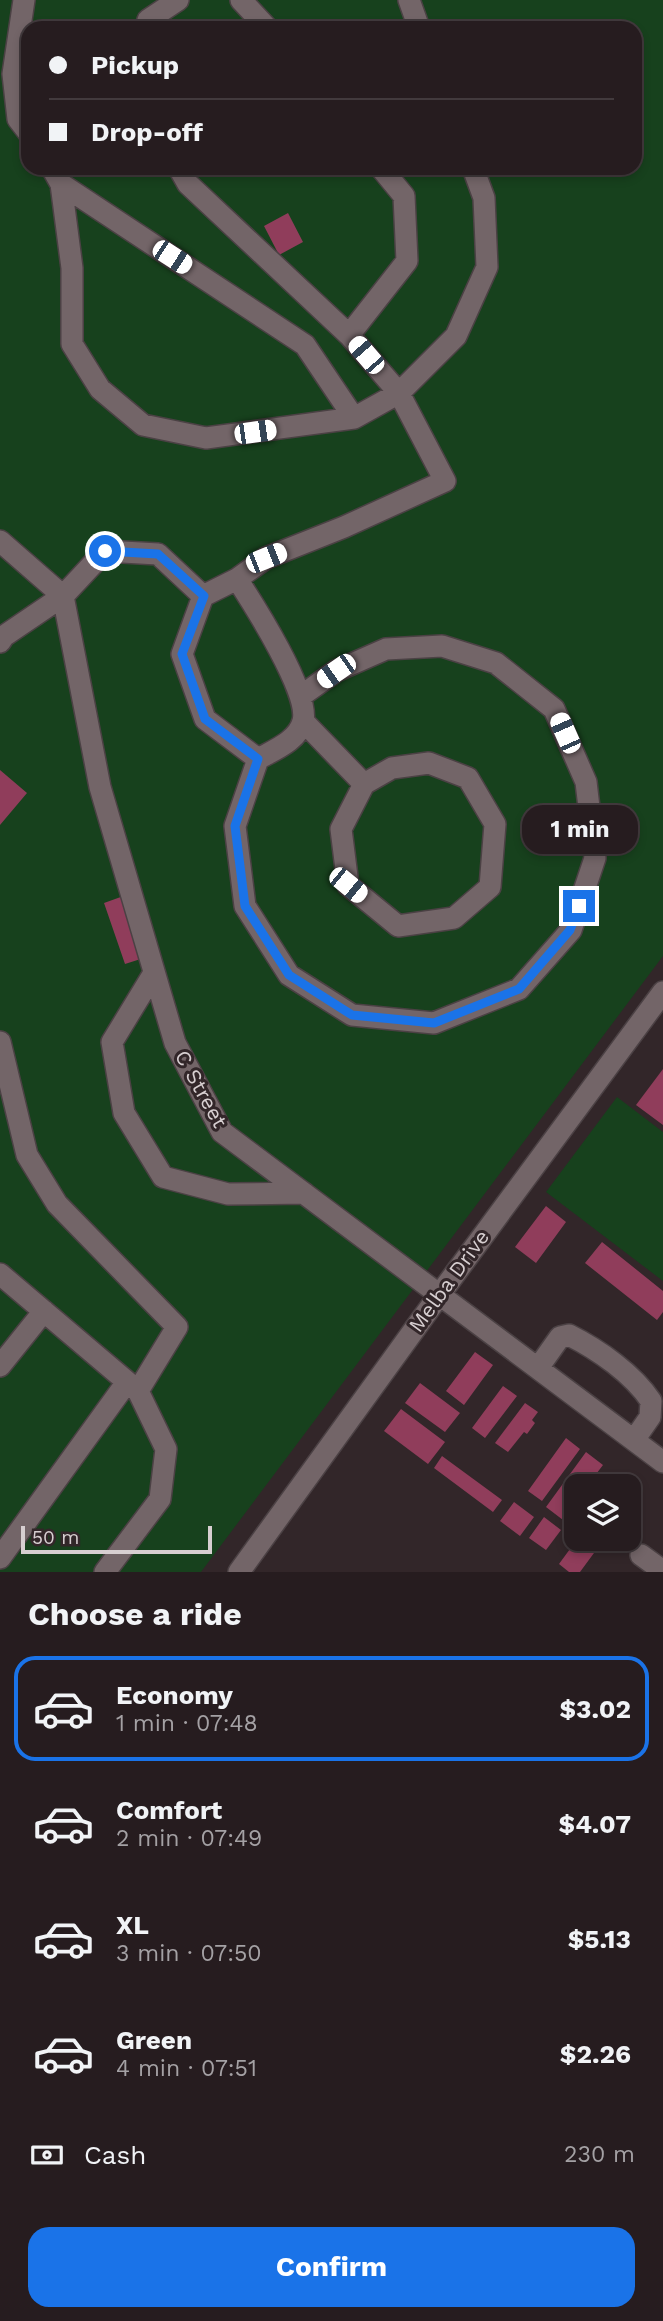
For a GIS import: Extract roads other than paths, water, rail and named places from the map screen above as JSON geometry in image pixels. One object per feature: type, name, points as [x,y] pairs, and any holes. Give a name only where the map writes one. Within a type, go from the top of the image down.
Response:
[{"type":"street","points":[[21,123],[18,119],[13,74],[24,0]]},
{"type":"street","points":[[148,21],[178,0]]},
{"type":"street","points":[[241,0],[260,21]]},
{"type":"street","points":[[409,0],[416,21]]},
{"type":"street","points":[[183,175],[188,184],[349,335],[400,393],[445,481],[344,527],[266,558],[237,579],[204,596],[182,654],[205,719],[258,759]]},
{"type":"street","points":[[349,335],[407,261],[404,196],[387,175]]},
{"type":"street","points":[[57,176],[72,268],[72,344],[100,389],[143,425],[205,438],[354,418],[400,393],[456,336],[487,267],[484,198],[475,175]]},
{"type":"street","points":[[57,176],[305,345],[354,418]]},
{"type":"street","points":[[0,541],[63,596]]},
{"type":"street","points":[[0,642],[4,636],[63,596],[105,551],[158,554],[204,596]]},
{"type":"street","points":[[237,579],[262,617],[301,696],[303,721],[291,740],[258,759],[235,826],[245,906],[289,975],[352,1015],[434,1023],[519,989],[570,930],[595,858],[586,782],[554,709],[496,663],[442,646],[386,649],[336,671],[301,696]]},
{"type":"street","name":"C Street","points":[[63,596],[100,787],[154,973],[175,1043],[222,1132],[663,1462]]},
{"type":"street","points":[[303,721],[364,784]]},
{"type":"street","points":[[429,763],[468,778],[495,824],[490,887],[454,918],[398,926],[348,885],[341,829],[364,784],[392,768],[429,763]]},
{"type":"street","points":[[154,973],[112,1042],[124,1113],[163,1177],[228,1194],[304,1194]]},
{"type":"street","name":"Melba Drive","points":[[239,1572],[663,992]]},
{"type":"street","points":[[0,1042],[27,1155],[57,1204],[177,1327],[0,1558]]},
{"type":"street","points":[[0,1275],[133,1387],[166,1449],[160,1499],[106,1572]]},
{"type":"street","points":[[0,1366],[44,1311]]},
{"type":"street","points":[[538,1368],[560,1337],[569,1335],[640,1385],[652,1401],[650,1417],[634,1440]]},
{"type":"street","points":[[640,1555],[663,1571]]}]
